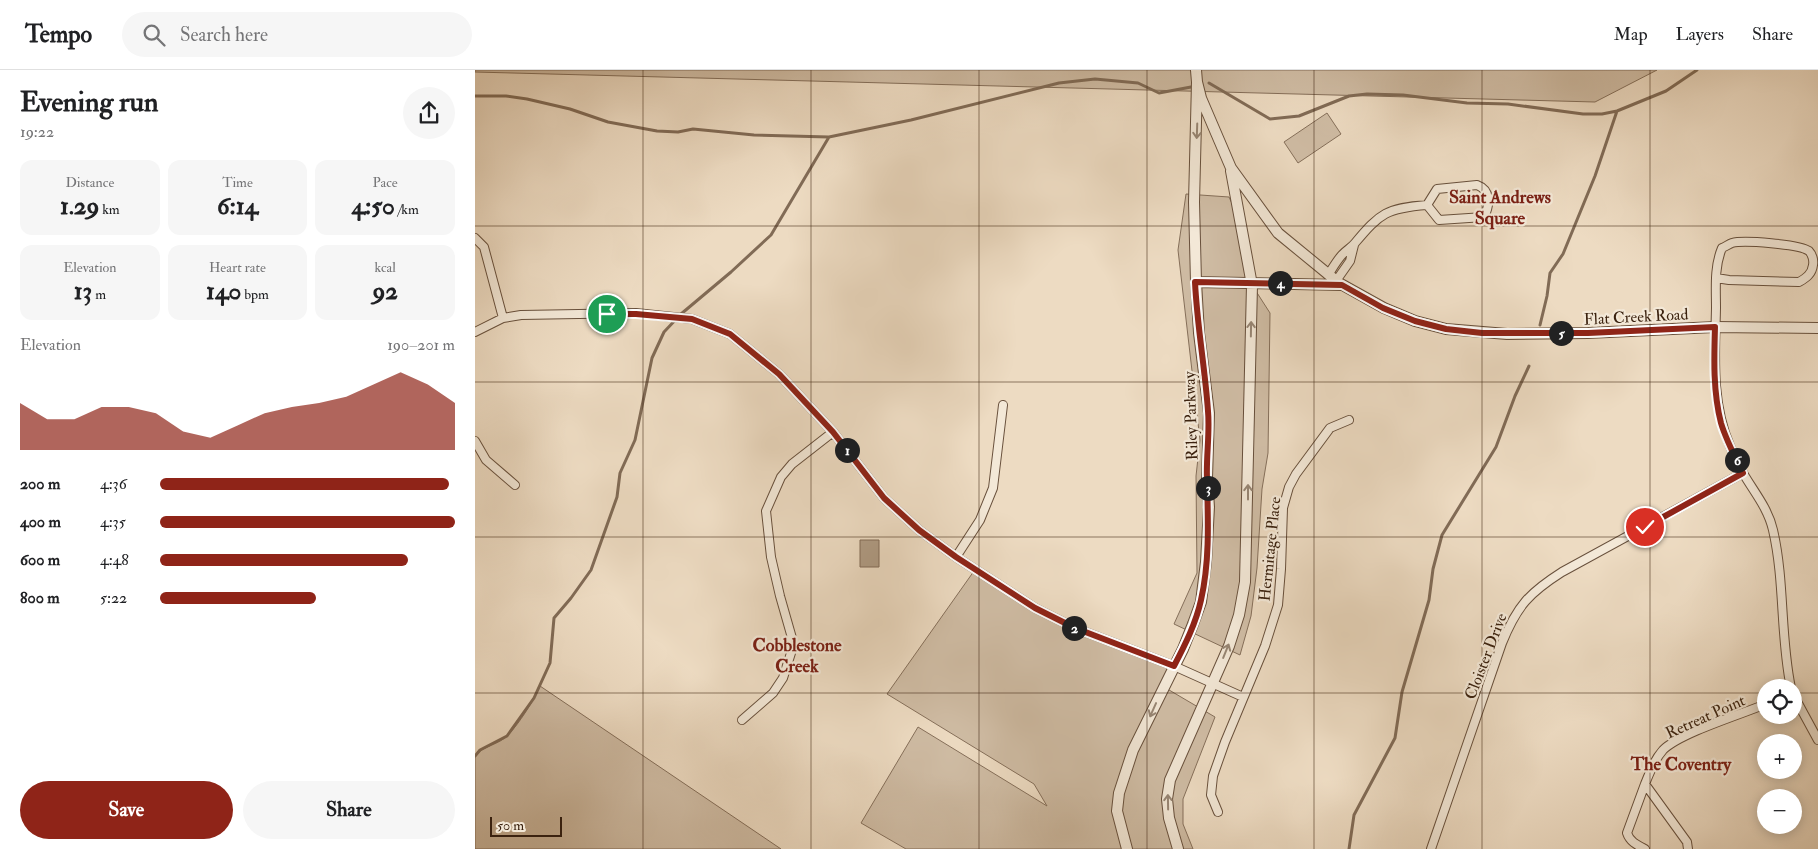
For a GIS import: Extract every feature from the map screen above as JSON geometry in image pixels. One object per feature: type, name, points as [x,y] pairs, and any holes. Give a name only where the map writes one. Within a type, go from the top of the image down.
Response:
[{"type":"street","name":"Flat Creek Road","points":[[1196,70],[1201,98],[1231,168],[1278,233],[1335,281],[1383,308],[1415,321],[1446,329],[1482,333],[1588,333],[1715,327],[1818,328]]},
{"type":"street","name":"Riley Parkway","points":[[1127,849],[1117,811],[1119,793],[1133,750],[1193,624],[1201,602],[1207,562],[1209,413],[1195,282],[1194,202],[1197,82]]},
{"type":"street","points":[[1178,849],[1169,818],[1167,800],[1170,780],[1213,684],[1235,628],[1245,582],[1252,284],[1231,168]]},
{"type":"street","points":[[1477,185],[1483,187],[1489,204],[1483,217],[1439,220],[1427,206],[1437,189],[1477,185]]},
{"type":"street","points":[[1195,282],[1252,284],[1335,281],[1342,254],[1354,245],[1370,225],[1384,214],[1400,208],[1427,206]]},
{"type":"street","points":[[475,238],[484,247],[503,318]]},
{"type":"street","points":[[1716,278],[1799,282],[1808,277],[1812,271],[1813,258],[1809,251],[1785,244],[1732,243],[1722,248],[1716,266],[1714,357],[1717,403],[1722,425],[1743,473],[1765,509],[1773,528],[1782,583],[1790,679]]},
{"type":"street","points":[[475,332],[503,318],[521,315],[572,313],[636,314],[692,319],[730,334],[779,374],[833,432],[884,498],[919,530],[956,557],[1035,608],[1075,628],[1174,666],[1243,697]]},
{"type":"street","points":[[956,557],[984,514],[993,488],[1003,405]]},
{"type":"street","name":"Hermitage Place","points":[[1218,812],[1211,795],[1213,776],[1265,646],[1278,605],[1283,508],[1289,487],[1296,474],[1330,428],[1349,420]]},
{"type":"street","points":[[742,720],[773,693],[783,678],[791,653],[792,638],[771,557],[766,511],[781,478],[792,464],[833,432]]},
{"type":"street","points":[[475,441],[486,460],[515,485]]},
{"type":"street","name":"Cloister Drive","points":[[1431,849],[1502,643],[1510,624],[1527,597],[1562,572],[1743,473]]},
{"type":"street","name":"Retreat Point","points":[[1645,849],[1628,839],[1627,833],[1653,765],[1668,746],[1687,736],[1757,708]]},
{"type":"street","points":[[1802,711],[1818,740]]},
{"type":"street","points":[[1645,784],[1687,842],[1688,849]]},
{"type":"shaded area","points":[[475,70],[1657,70],[1595,102],[475,72]]},
{"type":"shaded area","points":[[1327,113],[1341,134],[1298,163],[1284,142]]},
{"type":"shaded area","points":[[1186,194],[1229,197],[1240,221],[1252,285],[1270,313],[1268,453],[1262,489],[1257,568],[1251,616],[1240,655],[1174,624],[1197,573],[1196,476],[1200,440],[1178,250]]},
{"type":"shaded area","points":[[860,540],[879,540],[879,567],[860,567]]},
{"type":"shaded area","points":[[974,571],[1062,622],[1174,666],[1164,687],[1215,717],[1183,799],[1183,824],[1193,849],[906,849],[861,823],[918,727],[1047,806],[1034,784],[887,694]]},
{"type":"shaded area","points":[[540,686],[781,849],[475,849],[475,756],[483,749],[508,735],[526,712]]},
{"type":"waterway","points":[[1209,83],[1270,119],[1299,116],[1349,96],[1367,94],[1403,95],[1467,103],[1508,104],[1583,114],[1602,114],[1617,111],[1666,91],[1697,70]]},
{"type":"waterway","points":[[475,96],[506,96],[527,99],[570,109],[608,122],[657,131],[678,132],[693,129],[754,135],[829,137],[911,120],[1059,83],[1095,79],[1138,83],[1159,93],[1191,87]]},
{"type":"waterway","points":[[1540,325],[1550,273],[1563,254],[1595,176],[1617,111]]},
{"type":"waterway","points":[[475,756],[480,750],[507,736],[534,698],[550,663],[554,618],[591,570],[617,497],[620,473],[635,440],[652,358],[664,332],[681,314],[771,235],[829,137]]},
{"type":"waterway","points":[[1349,849],[1354,815],[1395,738],[1402,692],[1429,600],[1433,569],[1442,535],[1496,447],[1515,396],[1529,366]]},
{"type":"district","name":"Saint Andrews Square","points":[[1500,207]]},
{"type":"district","name":"Cobblestone Creek","points":[[797,655]]},
{"type":"district","name":"The Coventry","points":[[1681,764]]},
{"type":"route","points":[[607,314],[636,314],[692,319],[730,334],[779,374],[833,432],[884,498],[919,530],[956,557],[1035,608],[1075,628],[1174,666],[1183,649],[1201,602],[1207,562],[1209,413],[1195,282],[1342,285],[1383,308],[1415,321],[1446,329],[1482,333],[1588,333],[1715,327],[1714,357],[1717,403],[1722,425],[1743,473],[1645,527]]}]
